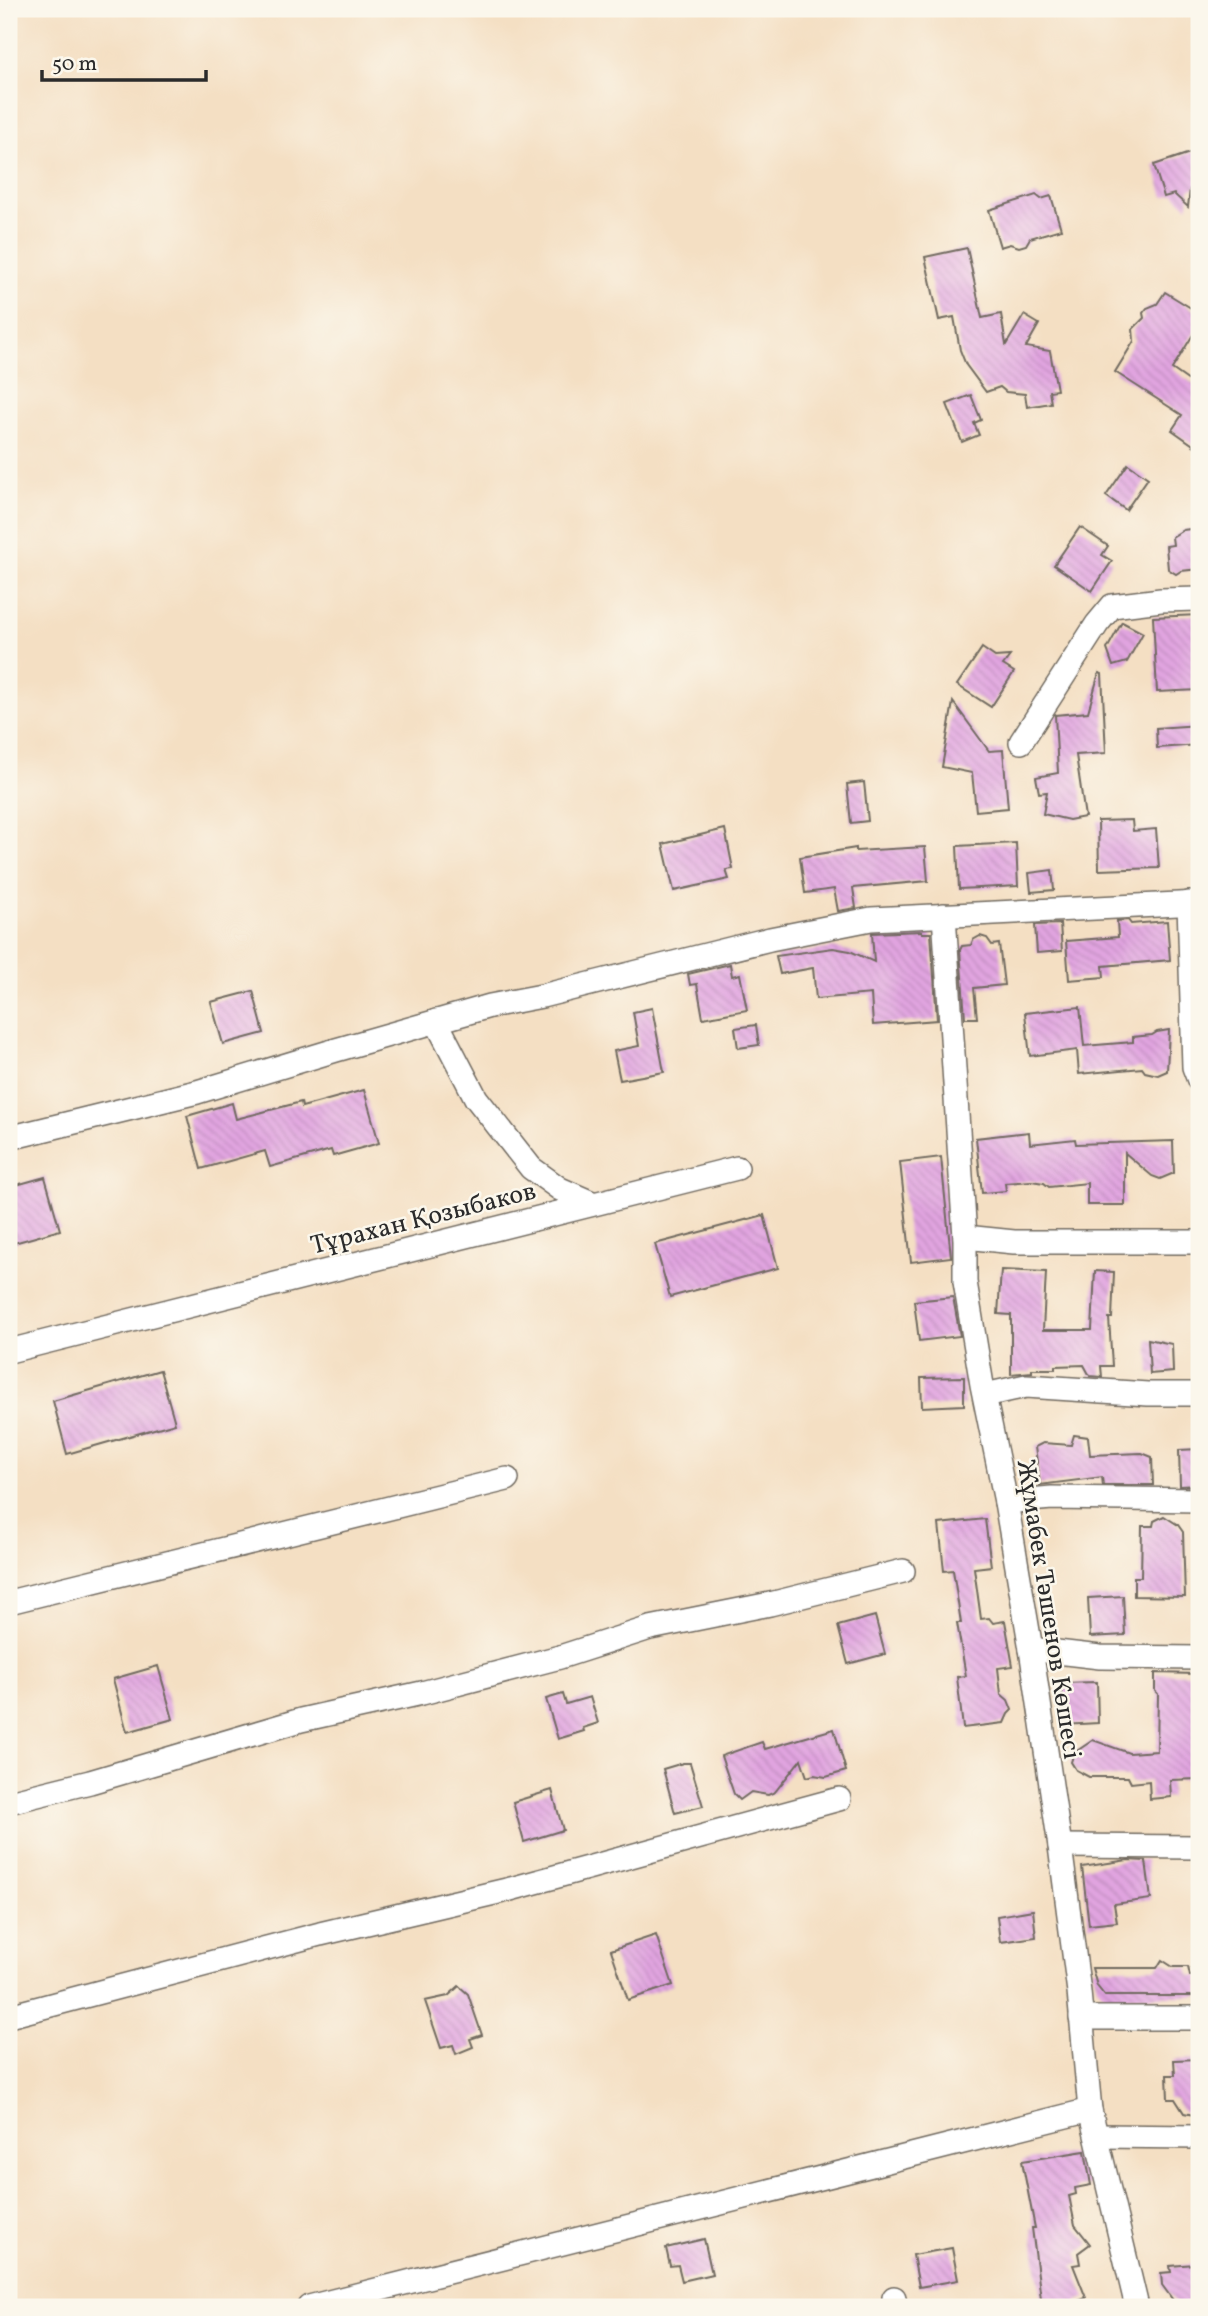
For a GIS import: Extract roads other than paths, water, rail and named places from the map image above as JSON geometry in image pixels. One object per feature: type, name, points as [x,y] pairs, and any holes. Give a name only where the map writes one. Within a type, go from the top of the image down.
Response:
[{"type":"street","points":[[1021,742],[1097,624],[1112,606],[1199,599]]},
{"type":"street","points":[[9,1138],[197,1092],[436,1021],[769,939],[871,919],[944,915],[1194,903],[1194,1067],[1199,1080]]},
{"type":"street","name":"Жұмабек Тәшенов Көшесі","points":[[944,915],[965,1237],[965,1282],[1031,1649],[1059,1846],[1090,2110],[1137,2307]]},
{"type":"street","points":[[436,1021],[476,1098],[531,1168],[560,1189],[592,1203]]},
{"type":"street","name":"Тұрахан Қозыбаков","points":[[9,1350],[737,1168]]},
{"type":"street","points":[[965,1237],[1014,1241],[1199,1242]]},
{"type":"street","points":[[985,1395],[1026,1386],[1148,1394],[1199,1394]]},
{"type":"street","points":[[9,1602],[508,1479]]},
{"type":"street","points":[[1006,1502],[1052,1499],[1199,1500]]},
{"type":"street","points":[[9,1802],[104,1778],[301,1720],[422,1693],[560,1657],[650,1629],[770,1604],[904,1571]]},
{"type":"street","points":[[1031,1649],[1100,1657],[1199,1658]]},
{"type":"street","points":[[9,2016],[320,1934],[507,1890],[839,1799]]},
{"type":"street","points":[[1059,1846],[1199,1847]]},
{"type":"street","points":[[1081,2018],[1199,2018]]},
{"type":"street","points":[[309,2307],[1090,2110]]},
{"type":"street","points":[[1098,2136],[1199,2137]]}]
